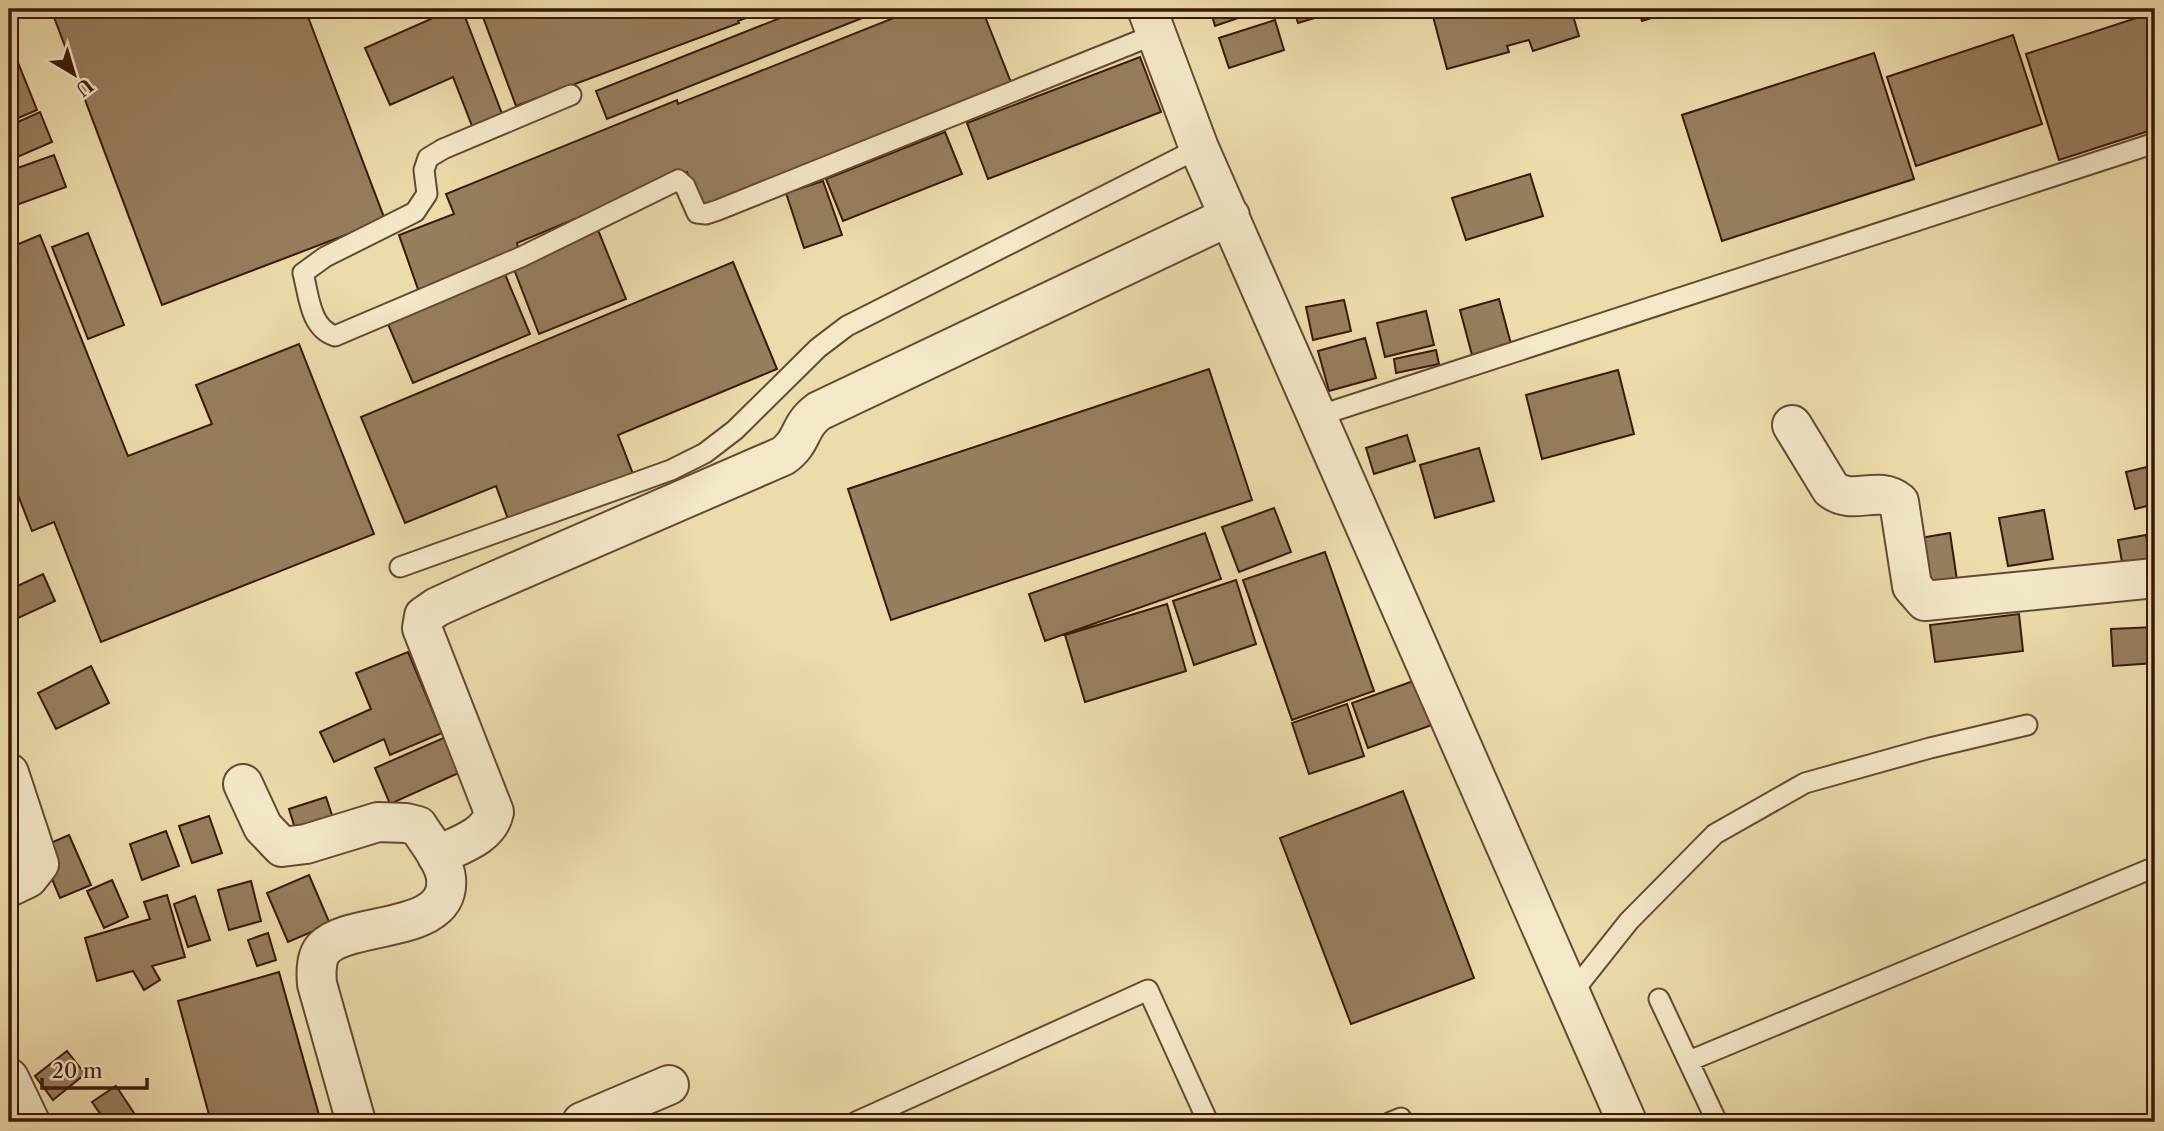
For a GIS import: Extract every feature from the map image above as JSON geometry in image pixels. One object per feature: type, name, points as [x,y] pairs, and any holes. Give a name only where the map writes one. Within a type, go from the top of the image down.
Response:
[{"type":"street","points":[[1152,21],[1199,148],[1627,1122]]},
{"type":"street","points":[[437,856],[482,833],[492,822],[494,812],[422,628],[425,616],[449,601],[783,456],[799,441],[808,418],[819,411],[1230,216]]},
{"type":"street","points":[[1792,425],[1831,489],[1838,495],[1846,497],[1883,494],[1899,502],[1912,586],[1925,601],[2155,578]]},
{"type":"street","points":[[9,773],[39,864],[28,878],[9,887]]},
{"type":"street","points":[[243,784],[263,827],[282,847],[306,845],[378,821],[406,823],[418,826],[437,856],[446,877],[444,895],[434,910],[405,922],[336,940],[323,949],[316,971],[317,984],[356,1122]]},
{"type":"street","points":[[9,1078],[30,1122]]},
{"type":"street","points":[[582,1122],[669,1085]]},
{"type":"lane","points":[[571,95],[443,149],[428,158],[424,170],[427,194],[415,212],[325,257],[303,273],[316,322],[326,333],[335,336],[521,257],[678,180],[685,186],[697,213],[706,214],[719,210],[1152,21]]},
{"type":"lane","points":[[1318,416],[2155,143]]},
{"type":"lane","points":[[400,567],[671,470],[705,453],[735,430],[818,348],[847,326],[1199,148]]},
{"type":"lane","points":[[1571,994],[1629,921],[1715,834],[1805,783],[1930,748],[2027,725]]},
{"type":"lane","points":[[1689,1061],[2155,867]]},
{"type":"lane","points":[[856,1122],[1148,990],[1208,1122]]},
{"type":"lane","points":[[1659,999],[1717,1122]]},
{"type":"building","points":[[51,9],[305,9],[385,220],[162,305]]},
{"type":"building","points":[[427,9],[462,9],[504,119],[474,131],[453,77],[390,105],[365,48],[431,19]]},
{"type":"building","points":[[480,9],[770,9],[516,106]]},
{"type":"building","points":[[803,9],[885,9],[607,119],[596,91]]},
{"type":"building","points":[[916,9],[982,9],[1012,85],[702,209],[687,172],[517,243],[520,255],[419,292],[399,235],[454,214],[446,194],[677,100],[678,104]]},
{"type":"building","points":[[1210,9],[1264,9],[1215,26]]},
{"type":"building","points":[[1294,9],[1327,9],[1328,14],[1298,23]]},
{"type":"building","points":[[1431,9],[1571,9],[1579,36],[1533,51],[1529,40],[1507,46],[1509,52],[1447,69]]},
{"type":"building","points":[[1638,9],[1681,9],[1642,21]]},
{"type":"building","points":[[2155,12],[2155,129],[2059,160],[2026,54]]},
{"type":"building","points":[[1275,20],[1284,50],[1229,68],[1219,38]]},
{"type":"building","points":[[2013,35],[2042,124],[1916,166],[1887,77]]},
{"type":"building","points":[[1874,53],[1914,179],[1722,241],[1682,115]]},
{"type":"building","points":[[15,55],[37,110],[9,122],[9,57]]},
{"type":"building","points":[[1140,57],[1161,112],[988,179],[967,123]]},
{"type":"building","points":[[40,112],[52,142],[15,158],[9,144],[9,126]]},
{"type":"building","points":[[945,132],[962,174],[843,221],[826,179]]},
{"type":"building","points":[[54,155],[66,187],[11,207],[9,171]]},
{"type":"building","points":[[1530,174],[1543,216],[1466,240],[1452,198]]},
{"type":"building","points":[[823,181],[842,235],[804,248],[786,193]]},
{"type":"building","points":[[598,230],[626,299],[539,334],[512,264]]},
{"type":"building","points":[[88,233],[124,325],[88,339],[52,247]]},
{"type":"building","points":[[40,235],[128,456],[212,424],[196,385],[299,344],[374,534],[101,642],[54,522],[32,531],[9,472],[9,248]]},
{"type":"building","points":[[733,262],[777,369],[618,435],[633,474],[509,522],[496,486],[405,523],[361,417]]},
{"type":"building","points":[[502,267],[530,334],[413,383],[385,317]]},
{"type":"building","points":[[1499,299],[1511,344],[1472,355],[1460,310]]},
{"type":"building","points":[[1344,300],[1351,331],[1313,340],[1306,307]]},
{"type":"building","points":[[1426,311],[1434,345],[1385,357],[1377,323]]},
{"type":"building","points":[[1365,338],[1376,378],[1329,391],[1318,351]]},
{"type":"building","points":[[1436,350],[1439,364],[1396,373],[1394,359]]},
{"type":"building","points":[[1209,369],[1252,500],[891,620],[848,489]]},
{"type":"building","points":[[1618,370],[1634,434],[1542,459],[1526,395]]},
{"type":"building","points":[[1407,435],[1415,461],[1374,474],[1366,448]]},
{"type":"building","points":[[1479,448],[1494,501],[1435,518],[1420,465]]},
{"type":"building","points":[[2155,465],[2155,504],[2135,509],[2126,472]]},
{"type":"building","points":[[1274,508],[1291,552],[1239,572],[1222,527]]},
{"type":"building","points":[[2044,510],[2053,559],[2008,566],[1999,518]]},
{"type":"building","points":[[2155,517],[2155,552],[2150,518]]},
{"type":"building","points":[[1205,533],[1221,579],[1045,641],[1029,594]]},
{"type":"building","points":[[1950,533],[1957,580],[1928,585],[1920,538]]},
{"type":"building","points":[[2146,535],[2153,573],[2125,578],[2118,540]]},
{"type":"building","points":[[1325,552],[1374,691],[1292,720],[1243,580]]},
{"type":"building","points":[[43,574],[55,601],[16,619],[9,603],[9,590]]},
{"type":"building","points":[[1236,580],[1256,644],[1194,665],[1173,601]]},
{"type":"building","points":[[1167,604],[1186,671],[1085,702],[1065,635]]},
{"type":"building","points":[[2019,614],[2023,651],[1935,662],[1930,625]]},
{"type":"building","points":[[2155,627],[2155,663],[2113,666],[2111,629]]},
{"type":"building","points":[[408,652],[442,733],[390,755],[384,739],[334,762],[320,732],[371,709],[356,673]]},
{"type":"building","points":[[91,666],[109,703],[56,729],[38,693]]},
{"type":"building","points":[[1416,680],[1432,725],[1368,748],[1352,703]]},
{"type":"building","points":[[1347,704],[1364,756],[1309,774],[1292,723]]},
{"type":"building","points":[[448,736],[463,771],[390,804],[375,768]]},
{"type":"building","points":[[1403,791],[1474,978],[1351,1024],[1280,838]]},
{"type":"building","points":[[326,797],[335,824],[297,835],[289,809]]},
{"type":"building","points":[[209,816],[222,853],[192,863],[179,826]]},
{"type":"building","points":[[9,827],[25,861],[9,868]]},
{"type":"building","points":[[166,831],[179,866],[142,880],[130,844]]},
{"type":"building","points":[[69,835],[91,885],[60,898],[39,848]]},
{"type":"building","points":[[309,875],[330,924],[288,942],[267,893]]},
{"type":"building","points":[[112,880],[128,917],[104,928],[87,891]]},
{"type":"building","points":[[251,881],[261,921],[229,930],[218,890]]},
{"type":"building","points":[[167,895],[185,957],[152,966],[160,980],[144,990],[133,971],[97,981],[85,938],[150,919],[144,902]]},
{"type":"building","points":[[195,896],[210,940],[188,947],[174,904]]},
{"type":"building","points":[[268,933],[276,960],[257,966],[248,940]]},
{"type":"building","points":[[279,972],[321,1122],[211,1122],[178,1001]]},
{"type":"building","points":[[67,1051],[85,1074],[53,1100],[35,1076]]},
{"type":"building","points":[[116,1086],[140,1122],[106,1122],[92,1102]]}]
